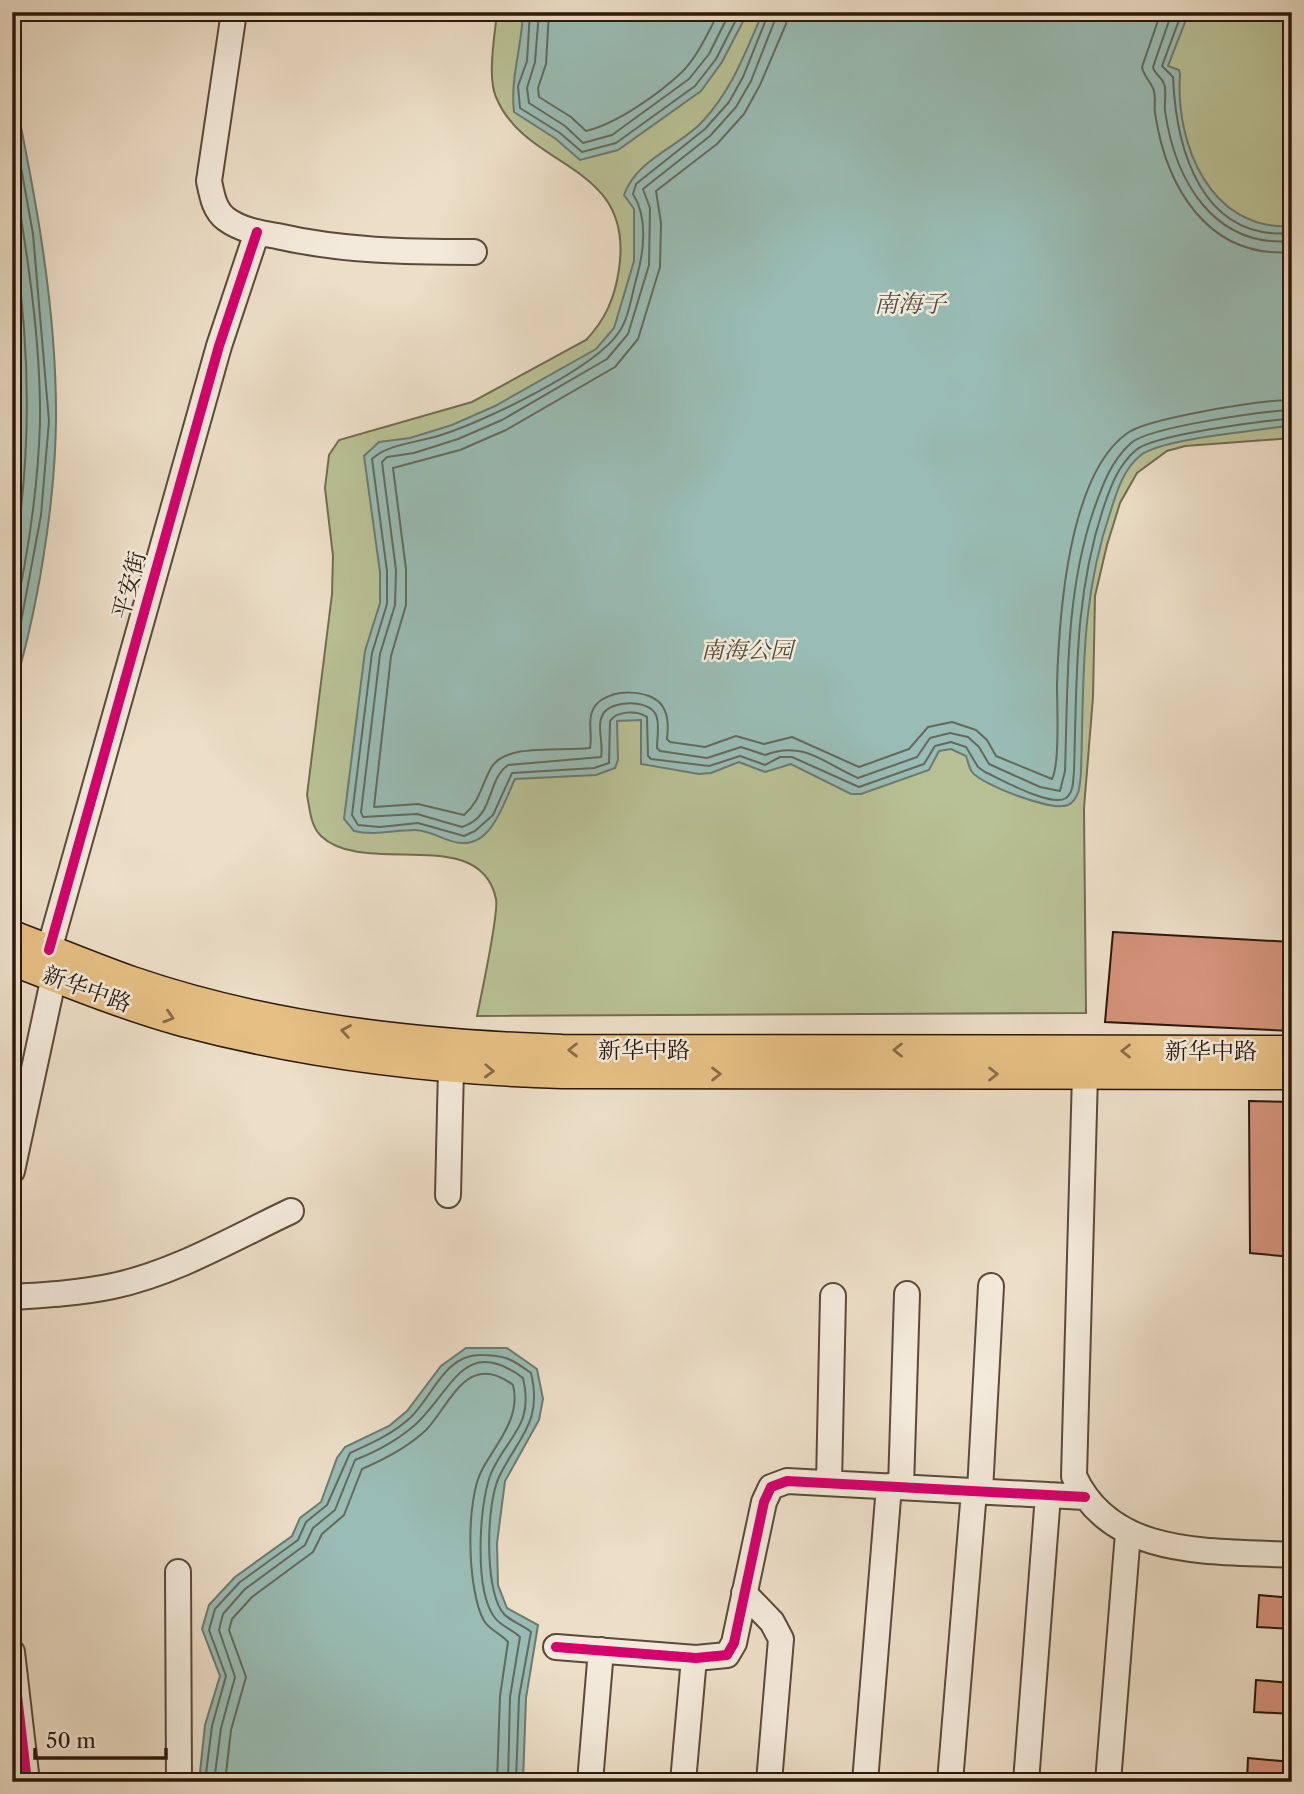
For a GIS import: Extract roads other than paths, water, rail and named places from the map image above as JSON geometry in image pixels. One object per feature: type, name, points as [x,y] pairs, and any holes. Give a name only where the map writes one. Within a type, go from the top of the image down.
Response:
[{"type":"main road","name":"新华中路","points":[[12,936],[52,963],[127,1004],[252,1037],[351,1056],[452,1069],[562,1073],[1292,1074]]},
{"type":"main road","name":"新华中路","points":[[12,960],[52,963],[255,1015],[341,1031],[470,1047],[562,1050],[1292,1051]]},
{"type":"street","points":[[234,12],[209,181],[214,204],[225,218],[257,232],[324,247],[405,252],[474,252]]},
{"type":"street","name":"平安街","points":[[12,1171],[52,963],[219,346],[257,232]]},
{"type":"street","points":[[448,1195],[452,1069]]},
{"type":"street","points":[[1085,1074],[1074,1476],[1097,1512],[1128,1533],[1178,1547],[1292,1555]]},
{"type":"street","points":[[12,1297],[72,1293],[116,1286],[169,1268],[291,1211]]},
{"type":"street","points":[[950,1782],[977,1491],[991,1286]]},
{"type":"street","points":[[865,1782],[895,1487],[907,1294]]},
{"type":"street","points":[[829,1483],[834,1296]]},
{"type":"street","points":[[556,1647],[694,1658],[727,1655],[734,1643],[758,1518],[771,1487],[787,1481],[1085,1497]]},
{"type":"street","points":[[1026,1782],[1048,1495]]},
{"type":"street","points":[[1108,1782],[1128,1533]]},
{"type":"street","points":[[178,1572],[179,1782]]},
{"type":"street","points":[[744,1593],[772,1622],[781,1639],[769,1782]]},
{"type":"street","points":[[590,1782],[601,1650]]},
{"type":"street","points":[[12,1652],[27,1782]]},
{"type":"street","points":[[683,1782],[694,1658]]},
{"type":"water","points":[[523,12],[748,12],[722,62],[701,91],[618,150],[580,160],[556,139],[514,112],[514,87]]},
{"type":"water","name":"南海子","points":[[763,12],[1189,12],[1168,66],[1179,70],[1184,128],[1203,178],[1219,199],[1239,214],[1263,224],[1292,226],[1292,425],[1169,444],[1141,455],[1126,473],[1111,510],[1094,576],[1086,640],[1080,781],[1077,795],[1068,805],[1048,805],[989,784],[972,772],[966,756],[951,749],[939,751],[929,770],[861,794],[851,794],[791,764],[765,772],[739,762],[711,773],[699,774],[641,764],[641,720],[617,721],[618,760],[615,768],[596,775],[515,779],[490,829],[473,842],[450,841],[421,831],[354,831],[344,819],[365,651],[380,603],[380,572],[364,456],[379,442],[410,438],[452,425],[495,406],[596,349],[614,328],[634,261],[634,209],[624,195],[638,172],[692,131],[713,110],[737,70]]},
{"type":"water","points":[[12,83],[29,166],[49,293],[56,421],[52,488],[43,560],[12,695]]},
{"type":"water","points":[[466,1348],[507,1348],[537,1369],[543,1399],[539,1420],[505,1481],[497,1543],[498,1585],[507,1608],[538,1625],[526,1698],[523,1782],[199,1782],[205,1725],[220,1676],[202,1629],[209,1605],[235,1577],[292,1536],[300,1518],[321,1502],[337,1458],[345,1447],[389,1426],[407,1411],[441,1366]]},
{"type":"park label","name":"南海公园","points":[[747,650]]}]
